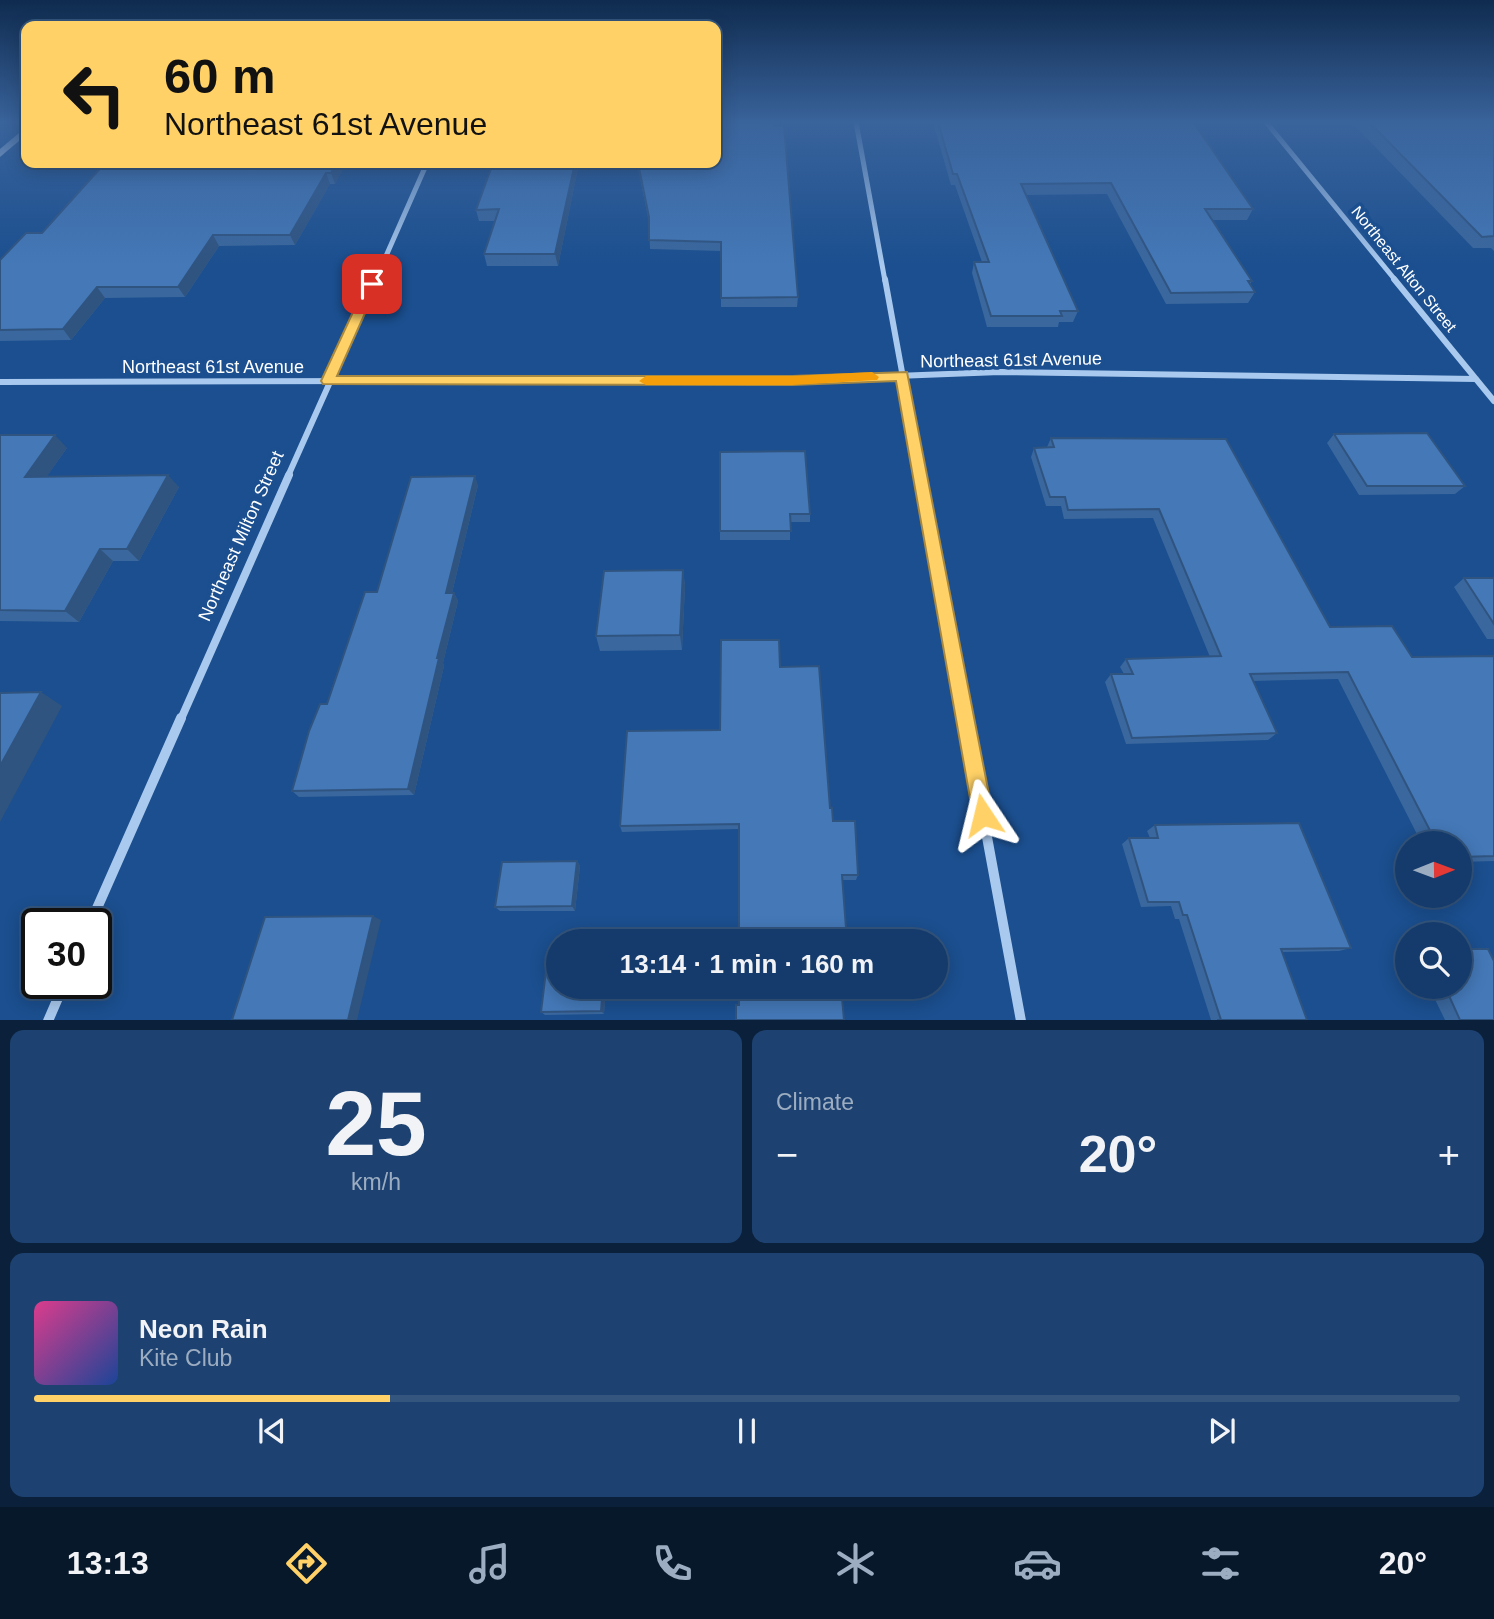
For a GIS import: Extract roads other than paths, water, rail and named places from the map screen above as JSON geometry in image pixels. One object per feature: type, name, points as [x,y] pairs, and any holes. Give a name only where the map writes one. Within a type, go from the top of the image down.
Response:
[{"type":"street","name":"Northeast Milton Street","points":[[97,908],[328,381],[424,170]]},
{"type":"street","points":[[865,170],[1021,1020]]},
{"type":"street","name":"Northeast Alton Street","points":[[1305,170],[1494,401]]},
{"type":"street","name":"Northeast 61st Avenue","points":[[0,382],[792,380],[999,372],[1476,379]]},
{"type":"street","points":[[48,1020],[57,999]]}]
